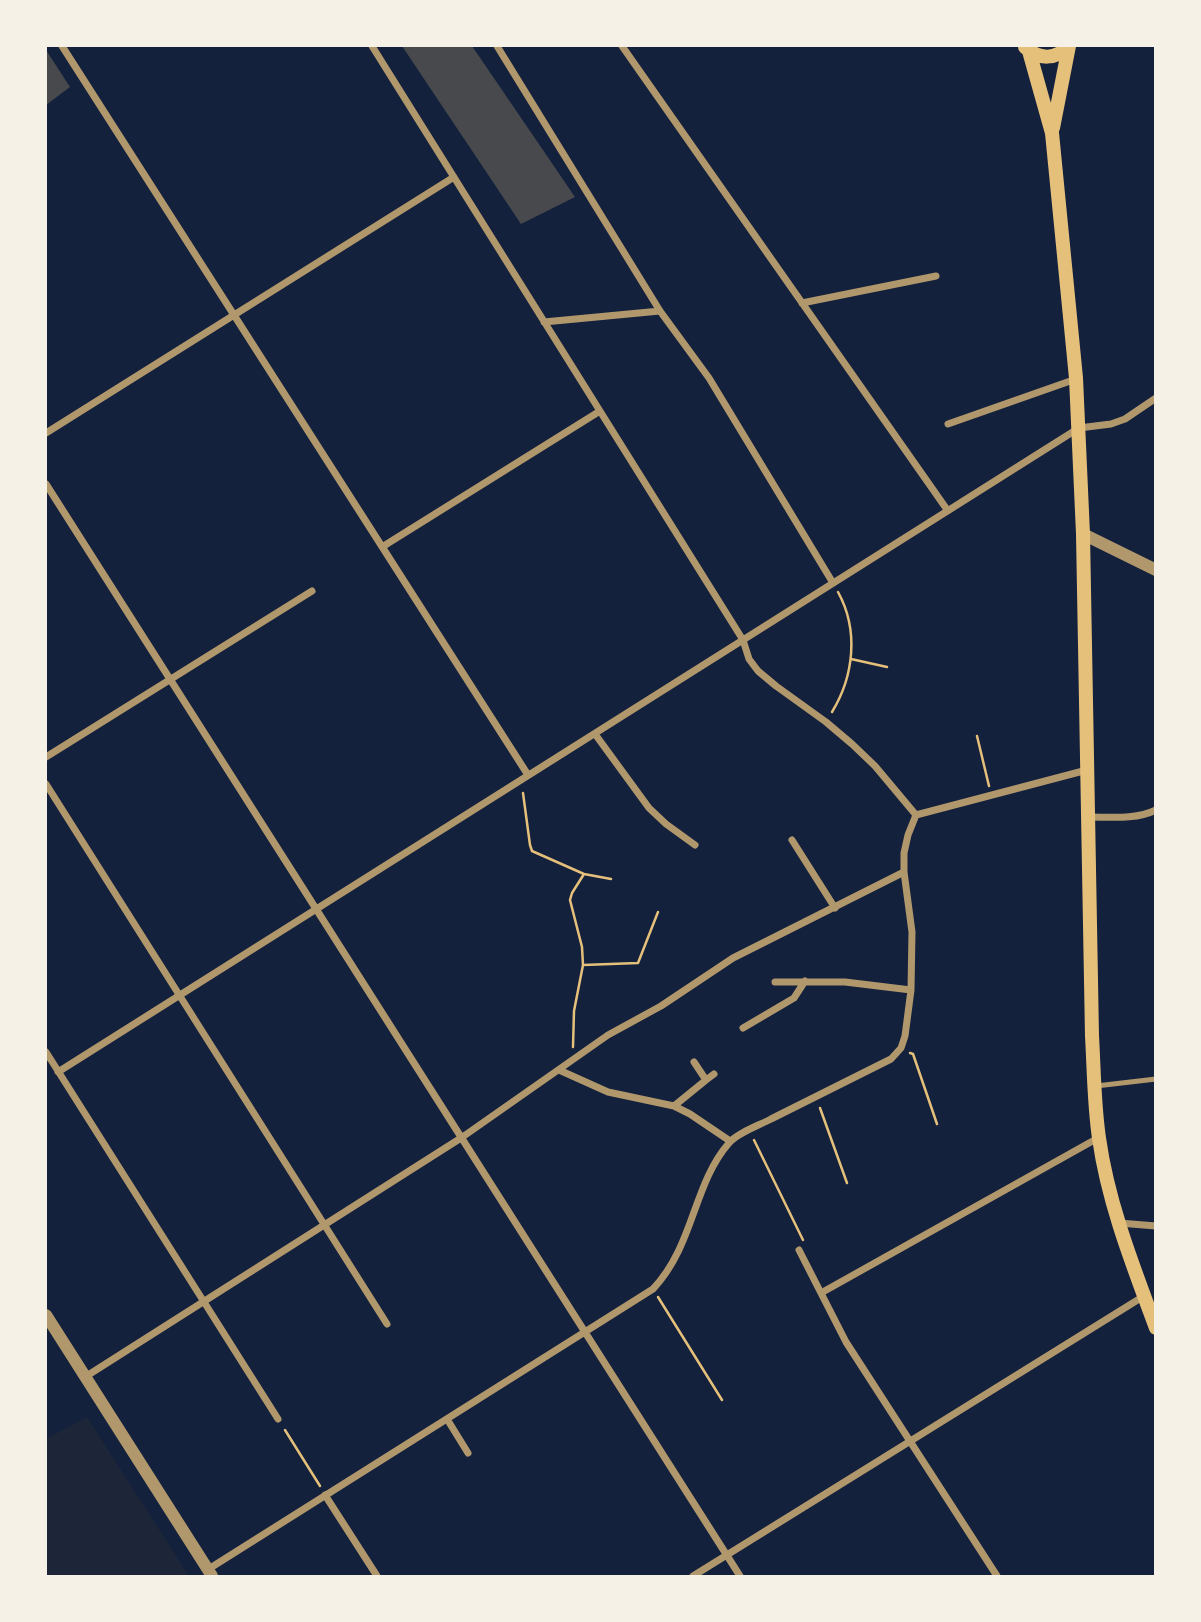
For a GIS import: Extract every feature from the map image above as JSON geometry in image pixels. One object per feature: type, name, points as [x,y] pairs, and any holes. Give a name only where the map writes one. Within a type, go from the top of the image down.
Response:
[{"type":"main road","points":[[1026,48],[1045,57],[1062,52],[1069,46]]},
{"type":"main road","points":[[1052,133],[1069,46]]},
{"type":"main road","points":[[1026,48],[1052,133],[1076,378],[1083,534],[1092,1036],[1099,1138],[1119,1223],[1156,1328]]},
{"type":"street","points":[[62,46],[382,547],[525,778]]},
{"type":"street","points":[[372,46],[743,640],[748,659],[775,686],[852,744],[916,816]]},
{"type":"street","points":[[497,46],[660,311],[709,378],[834,583]]},
{"type":"street","points":[[622,46],[948,511]]},
{"type":"street","points":[[46,433],[454,177]]},
{"type":"street","points":[[802,303],[936,276]]},
{"type":"street","points":[[544,322],[660,311]]},
{"type":"street","points":[[948,424],[1076,378]]},
{"type":"street","points":[[58,1072],[1079,428],[1118,422],[1156,398]]},
{"type":"street","points":[[382,547],[600,411]]},
{"type":"street","points":[[46,484],[740,1577]]},
{"type":"street","points":[[1083,534],[1156,570]]},
{"type":"street","points":[[46,757],[312,591]]},
{"type":"street","points":[[595,734],[649,808],[695,845]]},
{"type":"street","points":[[916,816],[1088,770]]},
{"type":"street","points":[[46,784],[387,1324]]},
{"type":"street","points":[[1088,817],[1133,817],[1156,810]]},
{"type":"street","points":[[46,1315],[210,1573],[326,1495],[653,1289],[683,1243],[708,1178],[730,1141],[891,1059],[901,1048],[905,1036],[911,990],[912,932],[904,853],[916,816]]},
{"type":"street","points":[[792,840],[835,908]]},
{"type":"street","points":[[85,1377],[461,1139],[608,1035],[661,1006],[733,958],[904,872]]},
{"type":"street","points":[[743,1028],[794,998],[805,981]]},
{"type":"street","points":[[775,982],[845,982],[911,990]]},
{"type":"street","points":[[46,1052],[278,1419]]},
{"type":"street","points":[[694,1062],[706,1080]]},
{"type":"street","points":[[559,1070],[608,1092],[674,1106],[730,1141]]},
{"type":"street","points":[[674,1106],[714,1074]]},
{"type":"street","points":[[821,1293],[1099,1138]]},
{"type":"street","points":[[1119,1223],[1156,1226]]},
{"type":"street","points":[[799,1250],[846,1342],[997,1577]]},
{"type":"street","points":[[693,1577],[1144,1296]]},
{"type":"street","points":[[447,1419],[468,1453]]},
{"type":"street","points":[[326,1495],[377,1577]]},
{"type":"lane","points":[[1094,1086],[1156,1079]]},
{"type":"path","points":[[826,722],[838,703],[851,659],[852,630],[849,616],[834,583]]},
{"type":"path","points":[[851,659],[887,667]]},
{"type":"path","points":[[977,736],[991,796]]},
{"type":"path","points":[[525,778],[532,851],[584,874],[611,879]]},
{"type":"path","points":[[573,1060],[574,1011],[583,965],[582,947],[570,901],[584,874]]},
{"type":"path","points":[[583,965],[638,963],[658,912]]},
{"type":"path","points":[[901,1048],[913,1054],[937,1124]]},
{"type":"path","points":[[816,1097],[847,1184]]},
{"type":"path","points":[[750,1130],[804,1240],[799,1250]]},
{"type":"path","points":[[653,1289],[722,1400]]},
{"type":"path","points":[[278,1419],[326,1495]]},
{"type":"shaded area","points":[[87,1417],[189,1576],[46,1576],[46,1439]]},
{"type":"building","points":[[402,46],[472,46],[575,197],[521,224]]},
{"type":"building","points":[[46,50],[70,87],[46,105]]}]
